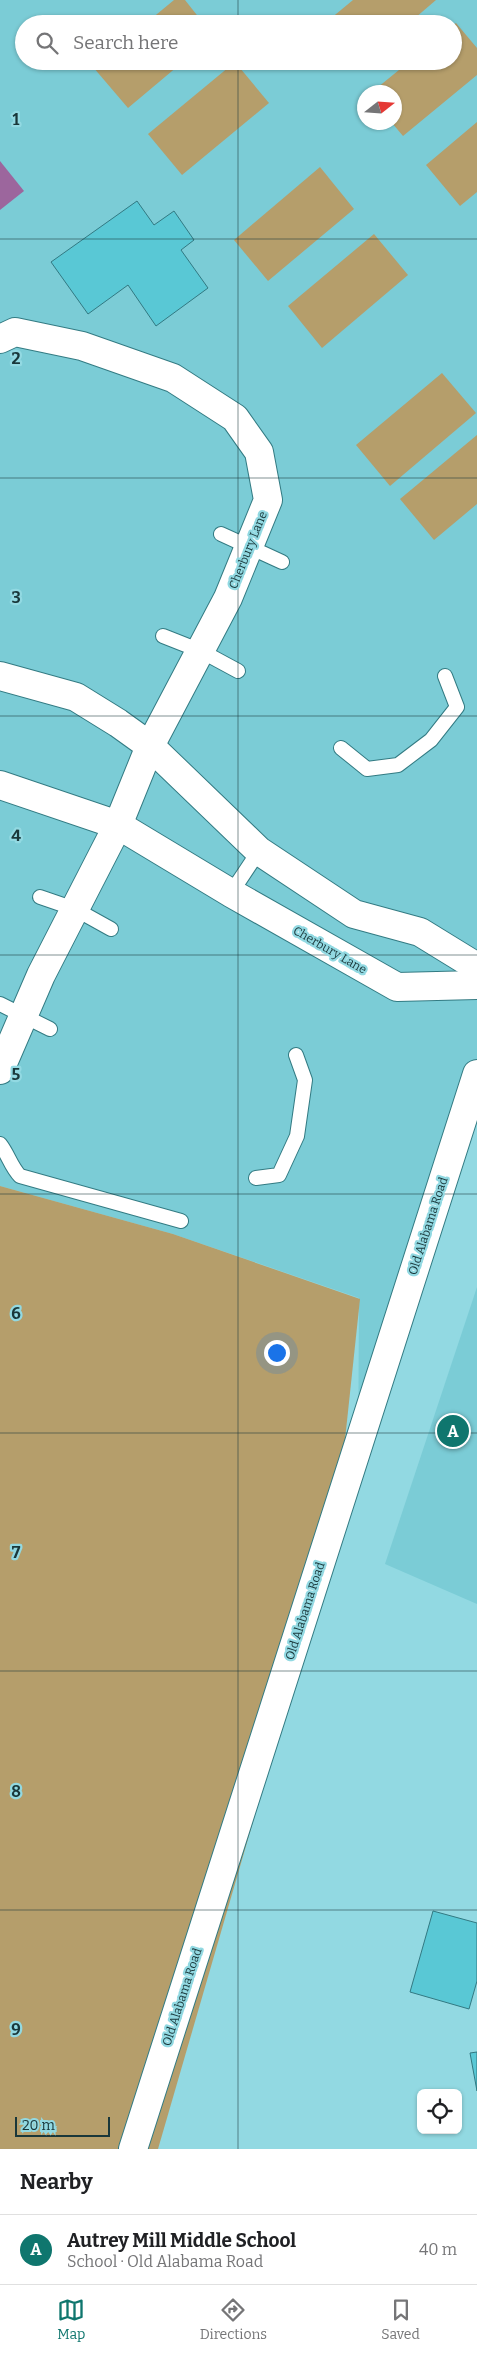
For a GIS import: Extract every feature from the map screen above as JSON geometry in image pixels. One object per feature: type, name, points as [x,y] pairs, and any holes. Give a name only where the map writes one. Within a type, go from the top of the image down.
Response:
[{"type":"street","name":"Cherbury Lane","points":[[0,339],[15,332],[82,346],[173,378],[236,418],[258,452],[268,500],[228,598],[150,746],[118,825],[41,975],[0,1070]]},
{"type":"street","points":[[0,676],[76,697],[118,722],[150,746],[259,851],[354,914],[420,932],[477,966]]},
{"type":"street","name":"Cherbury Lane","points":[[0,785],[118,825],[231,893],[397,987],[477,985]]},
{"type":"street","name":"Old Alabama Road","points":[[134,2149],[477,1074]]},
{"type":"lane","points":[[221,534],[282,562]]},
{"type":"lane","points":[[163,636],[201,651],[238,671]]},
{"type":"lane","points":[[341,748],[367,769],[398,765],[431,740],[457,707],[445,676]]},
{"type":"lane","points":[[231,893],[259,851]]},
{"type":"lane","points":[[40,897],[75,909],[111,929]]},
{"type":"lane","points":[[0,1004],[23,1018],[50,1029]]},
{"type":"lane","points":[[256,1178],[279,1175],[297,1136],[305,1080],[296,1055]]},
{"type":"lane","points":[[0,1144],[10,1156],[15,1170],[20,1176],[181,1221]]},
{"type":"shaded area","points":[[0,0],[477,0],[477,1109],[358,1473],[359,1298],[173,1234],[0,1186]]},
{"type":"shaded area","points":[[174,0],[185,0],[197,15],[156,15]]},
{"type":"shaded area","points":[[353,0],[436,0],[418,15],[335,15]]},
{"type":"shaded area","points":[[462,30],[477,48],[477,75],[403,136],[398,130],[402,130],[402,85],[381,85],[399,70],[462,70]]},
{"type":"shaded area","points":[[96,70],[173,70],[128,108]]},
{"type":"shaded area","points":[[225,70],[242,70],[269,103],[182,175],[148,134]]},
{"type":"shaded area","points":[[477,122],[477,192],[460,206],[426,165]]},
{"type":"shaded area","points":[[0,161],[24,191],[0,210]]},
{"type":"shaded area","points":[[320,167],[354,209],[268,281],[234,240]]},
{"type":"shaded area","points":[[374,234],[408,275],[322,348],[288,306]]},
{"type":"shaded area","points":[[442,373],[476,413],[390,486],[356,445]]},
{"type":"shaded area","points":[[477,435],[477,504],[434,540],[400,499]]},
{"type":"shaded area","points":[[0,1186],[173,1234],[360,1299],[334,1543],[158,2149],[0,2149]]},
{"type":"shaded area","points":[[477,1287],[477,1604],[385,1564]]},
{"type":"building","points":[[137,201],[154,225],[174,211],[194,240],[181,250],[208,288],[156,326],[128,285],[88,314],[51,262]]},
{"type":"building","points":[[433,1911],[477,1923],[477,1981],[469,2009],[410,1992]]},
{"type":"building","points":[[477,2052],[477,2091],[470,2053]]},
{"type":"place","name":"Autrey Mill Middle School","points":[[453,1431]]}]
